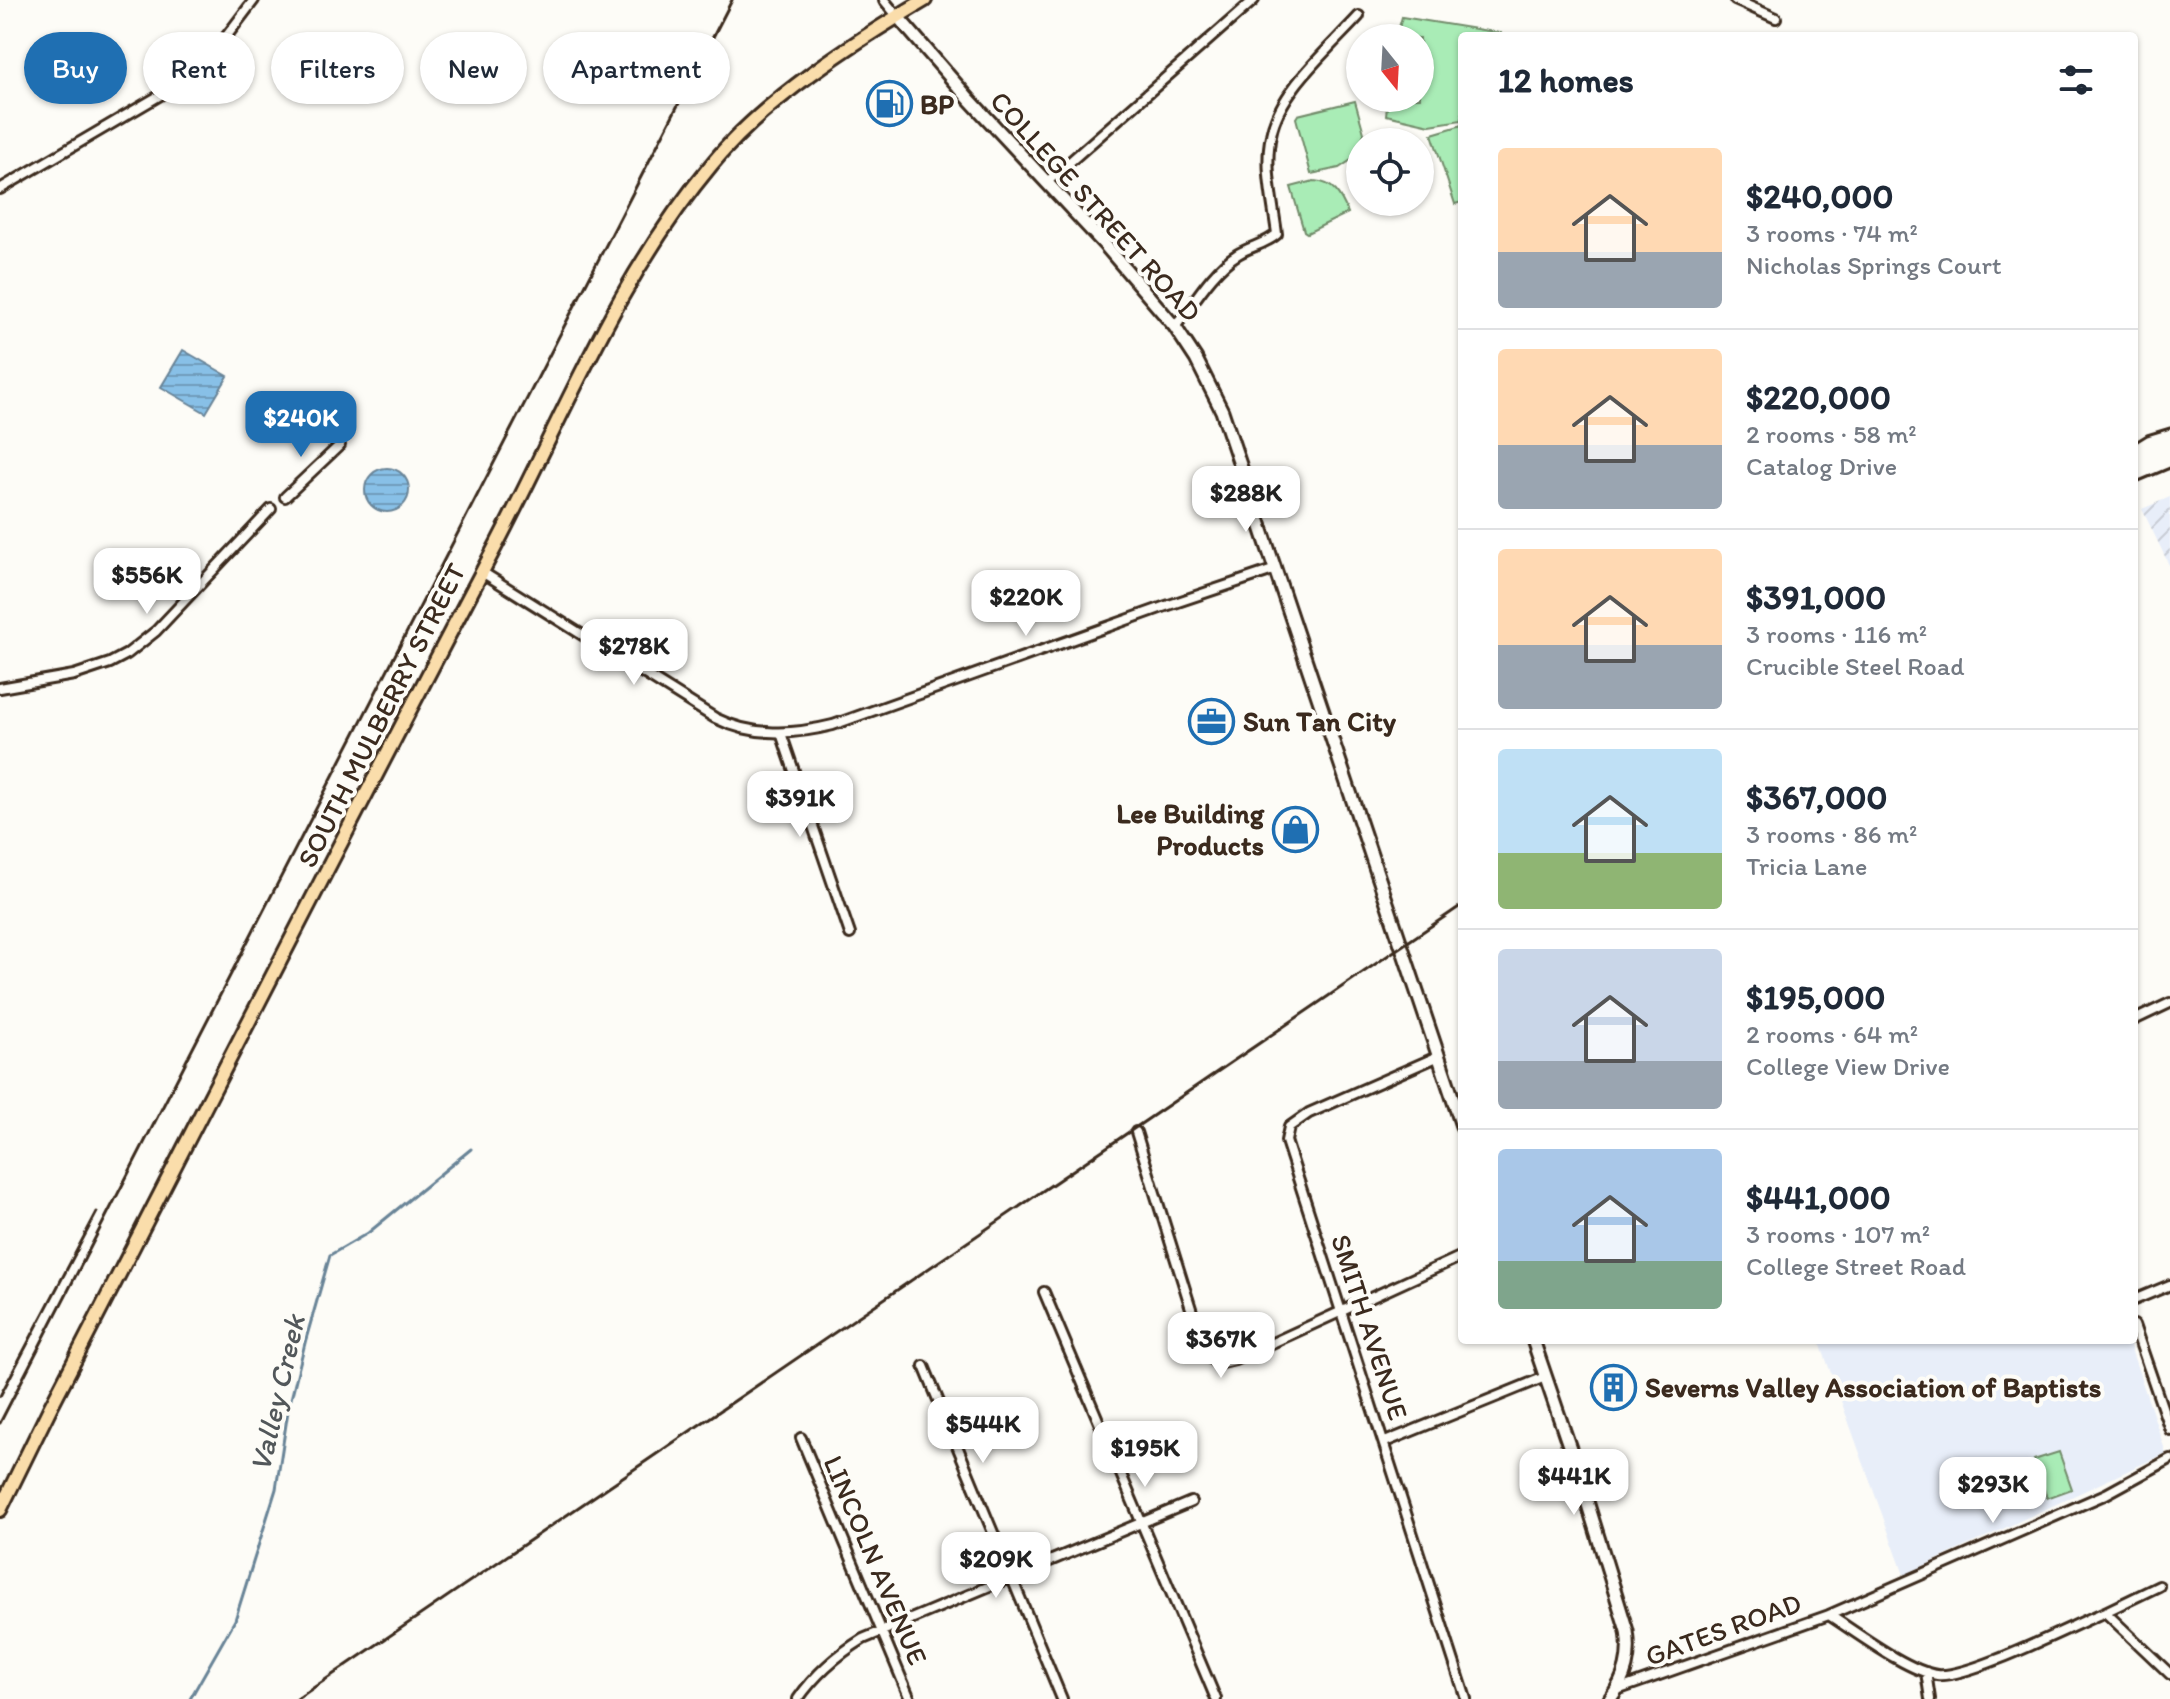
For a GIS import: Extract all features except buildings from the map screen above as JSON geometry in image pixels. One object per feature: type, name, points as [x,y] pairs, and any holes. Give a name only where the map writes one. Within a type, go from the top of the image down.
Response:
[{"type":"main road","name":"SOUTH MULBERRY STREET","points":[[0,1510],[647,250],[715,159],[758,118],[846,51],[925,0]]},
{"type":"street","points":[[0,189],[181,83],[213,54],[254,0]]},
{"type":"street","points":[[884,0],[898,17]]},
{"type":"street","points":[[1047,182],[1254,0]]},
{"type":"street","points":[[1735,0],[1776,18]]},
{"type":"street","points":[[1175,327],[1212,279],[1236,255],[1270,241],[1277,234],[1269,159],[1274,121],[1295,87],[1359,16]]},
{"type":"street","name":"COLLEGE STREET ROAD","points":[[898,17],[1105,245],[1175,327],[1196,359],[1222,411],[1458,1114]]},
{"type":"street","points":[[285,497],[340,445]]},
{"type":"street","points":[[0,688],[83,673],[127,654],[156,631],[271,509]]},
{"type":"street","points":[[482,572],[715,718],[736,728],[781,733],[833,725],[1276,569]]},
{"type":"street","points":[[781,733],[850,934]]},
{"type":"street","points":[[2138,1018],[2170,1003]]},
{"type":"street","name":"SMITH AVENUE","points":[[1439,1056],[1309,1113],[1294,1122],[1286,1132],[1291,1160],[1466,1699]]},
{"type":"street","points":[[1136,1132],[1203,1347],[1218,1364],[1235,1360],[1458,1258]]},
{"type":"street","points":[[2138,1298],[2170,1285]]},
{"type":"street","points":[[1044,1292],[1216,1699]]},
{"type":"street","points":[[2138,1337],[2170,1430]]},
{"type":"street","points":[[1534,1344],[1627,1631],[1627,1666],[1613,1695]]},
{"type":"street","points":[[924,1366],[1062,1699]]},
{"type":"street","points":[[1385,1442],[1545,1377]]},
{"type":"street","name":"LINCOLN AVENUE","points":[[801,1438],[910,1699]]},
{"type":"street","points":[[1829,1615],[2106,1494],[2170,1459]]},
{"type":"street","points":[[798,1699],[813,1678],[843,1652],[881,1630],[1191,1502]]},
{"type":"street","name":"GATES ROAD","points":[[1613,1695],[1829,1615],[1913,1668],[1937,1675],[1961,1673],[2159,1586]]},
{"type":"street","points":[[2105,1612],[2170,1674]]},
{"type":"street","points":[[1926,1672],[1930,1699]]},
{"type":"shaded area","points":[[2170,497],[2170,567],[2142,509]]},
{"type":"shaded area","points":[[1820,1344],[2129,1344],[2166,1453],[1904,1575]]},
{"type":"green space","points":[[1402,17],[1495,32],[1458,32],[1458,121],[1430,125],[1386,115],[1386,112],[1434,112],[1434,24],[1400,24]]},
{"type":"green space","points":[[1346,103],[1346,112],[1358,112],[1363,128],[1346,128],[1346,163],[1339,168],[1311,174],[1296,118]]},
{"type":"green space","points":[[1458,126],[1458,203],[1455,204],[1434,133]]},
{"type":"green space","points":[[1314,181],[1327,184],[1343,201],[1346,214],[1307,233],[1291,187]]},
{"type":"green space","points":[[2059,1452],[2072,1489],[2047,1498],[2034,1460]]},
{"type":"water","points":[[183,350],[228,376],[206,413],[161,387]]},
{"type":"water","points":[[387,468],[402,475],[409,490],[402,505],[387,512],[372,505],[365,490],[372,475]]},
{"type":"waterway","name":"Valley Creek","points":[[190,1699],[235,1620],[276,1489],[288,1411],[330,1255],[368,1233],[471,1149]]},
{"type":"railway","points":[[0,1423],[732,0]]},
{"type":"railway","points":[[2138,441],[2170,428]]},
{"type":"railway","points":[[2138,481],[2170,468]]},
{"type":"railway","points":[[297,1699],[1458,908]]},
{"type":"railway","points":[[0,1396],[97,1212]]},
{"type":"place","name":"BP","points":[[889,104]]},
{"type":"place","name":"Sun Tan City","points":[[1212,721]]},
{"type":"place","name":"Lee Building Products","points":[[1295,829]]},
{"type":"place","name":"Severns Valley Association of Baptists","points":[[1614,1387]]}]
